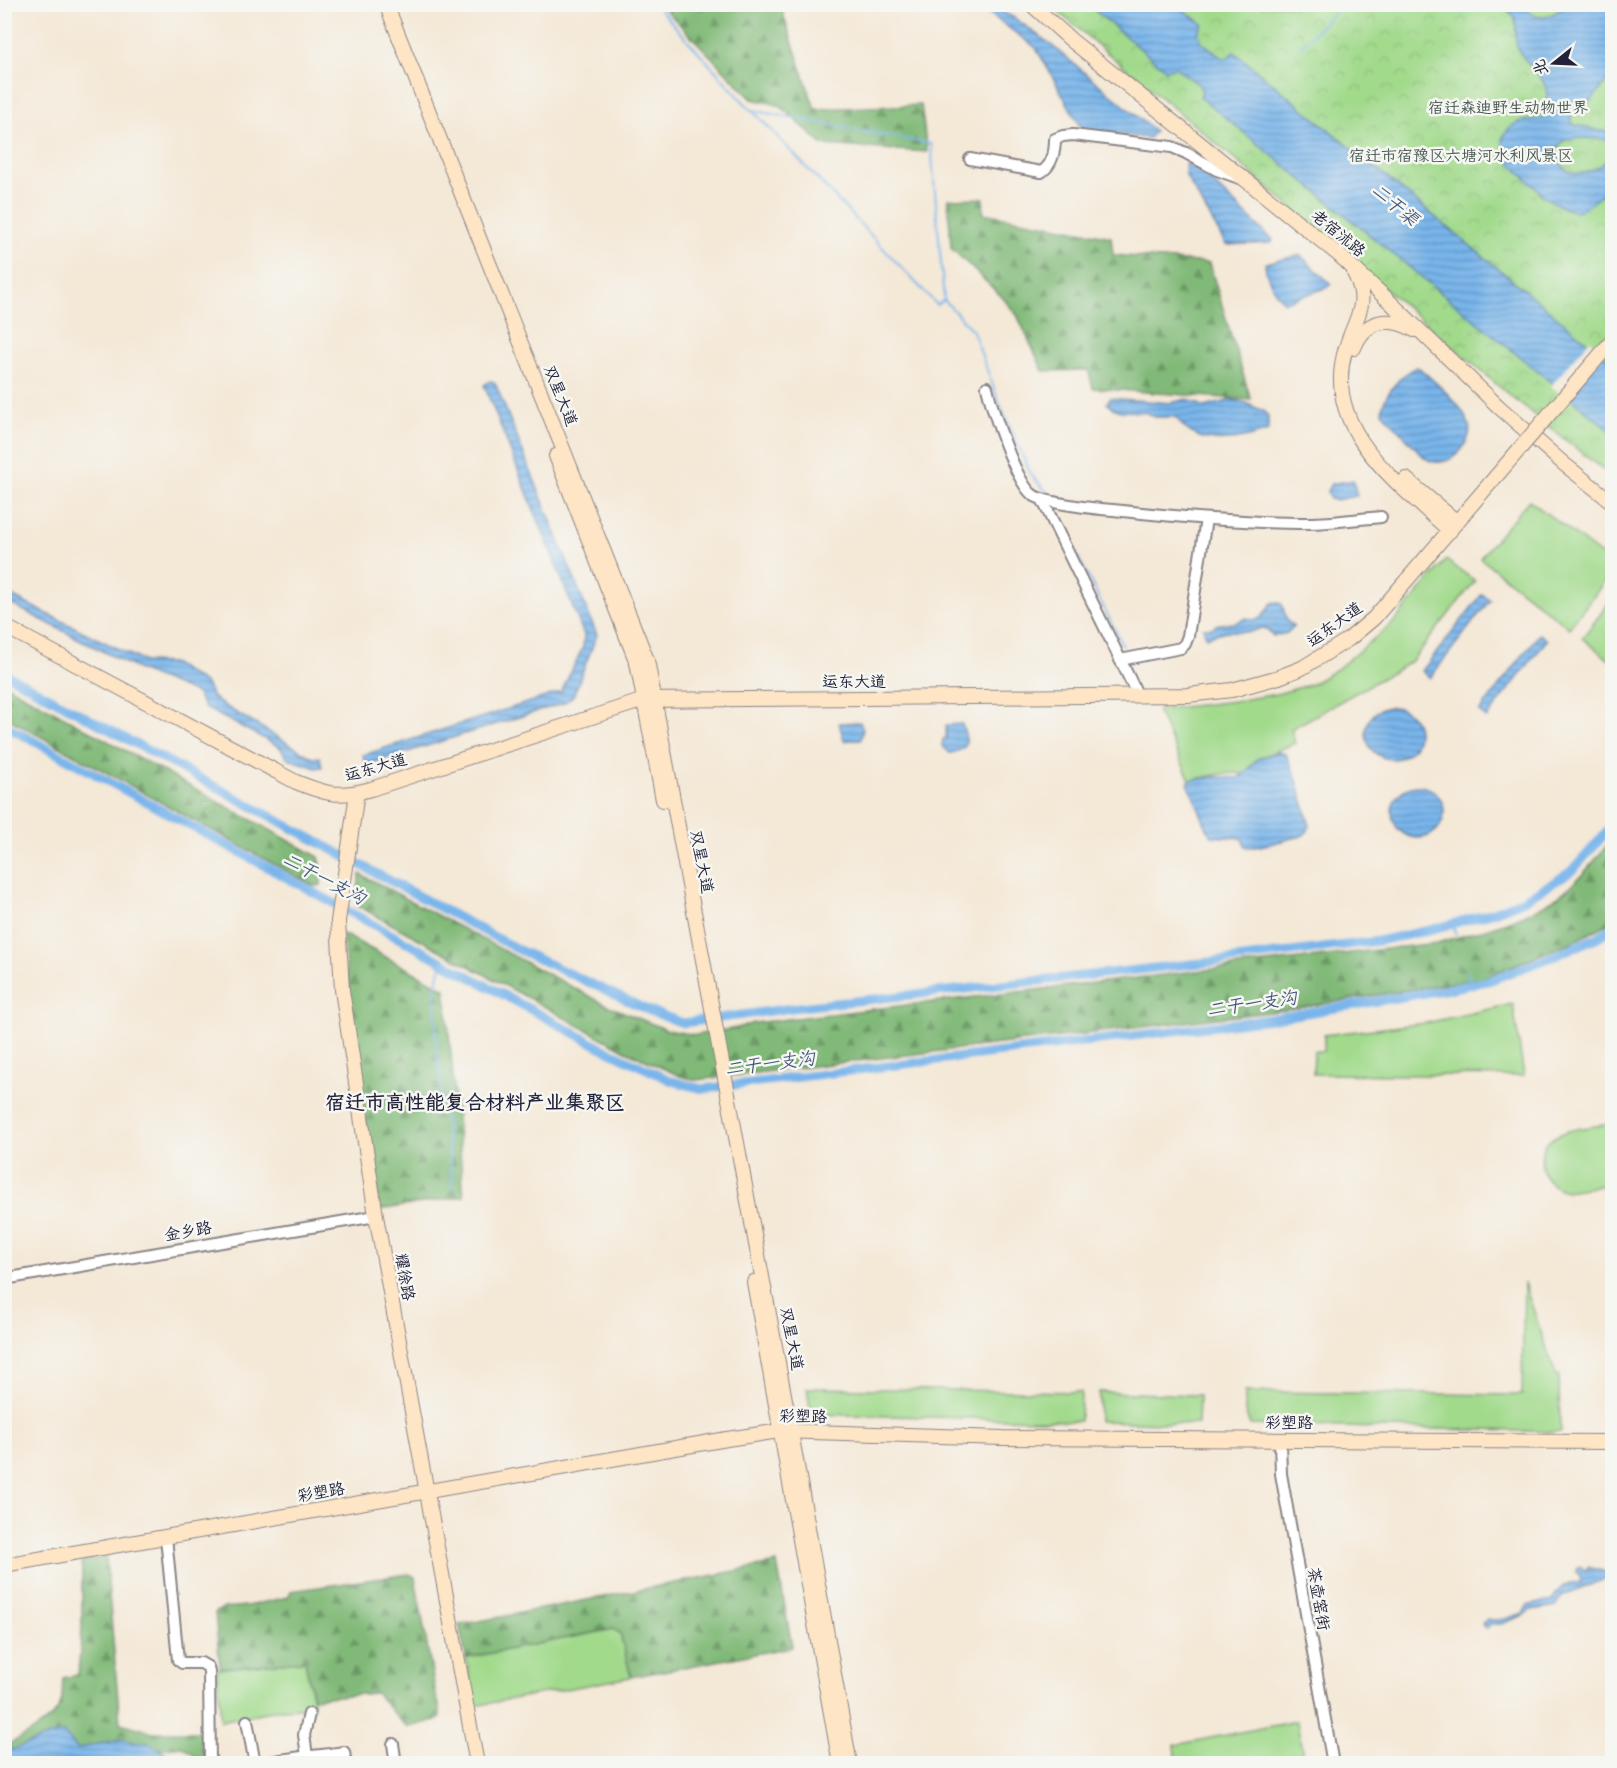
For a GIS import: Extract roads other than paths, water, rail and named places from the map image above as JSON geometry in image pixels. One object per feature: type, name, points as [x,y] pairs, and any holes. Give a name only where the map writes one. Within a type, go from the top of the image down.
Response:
[{"type":"street","name":"双星大道","points":[[378,4],[650,700]]},
{"type":"street","name":"双星大道","points":[[386,4],[647,660],[650,700],[850,1764]]},
{"type":"street","name":"老宿沭路","points":[[1031,4],[1079,47],[1348,263],[1523,428],[1612,502]]},
{"type":"street","points":[[970,159],[1041,172],[1047,168],[1055,148],[1055,140],[1073,135],[1172,147],[1217,170],[1245,180]]},
{"type":"street","points":[[1348,263],[1360,284],[1363,297],[1360,313],[1343,361],[1342,389],[1351,426],[1380,465],[1454,527]]},
{"type":"street","points":[[1425,336],[1392,322],[1374,324],[1362,332],[1357,340],[1351,361],[1350,388],[1358,423],[1378,453],[1454,527]]},
{"type":"street","name":"运东大道","points":[[4,626],[296,782],[326,794],[357,793],[650,700],[1138,696],[1188,695],[1232,690],[1254,685],[1302,668],[1349,639],[1374,618],[1612,341]]},
{"type":"street","points":[[987,387],[1001,435],[1025,487],[1036,497],[1042,499],[1085,508],[1206,519],[1311,523],[1381,517]]},
{"type":"street","points":[[1042,499],[1138,696]]},
{"type":"street","points":[[1120,660],[1180,648],[1185,644],[1206,519]]},
{"type":"street","name":"耀徐路","points":[[357,793],[338,921],[342,990],[376,1215],[477,1764]]},
{"type":"street","name":"金乡路","points":[[4,1279],[376,1215]]},
{"type":"street","name":"双星大道","points":[[786,1432],[840,1764]]},
{"type":"street","name":"彩塑路","points":[[4,1565],[727,1439],[786,1432],[970,1437],[1612,1442]]},
{"type":"street","name":"茶壶窑街","points":[[1280,1440],[1281,1474],[1333,1764]]},
{"type":"street","points":[[166,1537],[178,1660],[182,1663],[201,1664],[208,1667],[209,1672],[210,1764]]},
{"type":"street","points":[[307,1760],[304,1735],[309,1714]]},
{"type":"street","points":[[247,1721],[255,1764]]},
{"type":"street","points":[[393,1744],[396,1764]]},
{"type":"street","points":[[263,1764],[288,1757],[307,1760],[344,1752],[346,1764]]},
{"type":"water","points":[[978,5],[987,5],[1013,17],[1049,43],[1155,131],[1149,138],[1083,131],[1036,48]]},
{"type":"water","name":"二干渠","points":[[1088,5],[1176,5],[1203,24],[1198,33],[1202,42],[1224,59],[1234,52],[1612,362],[1612,432],[1200,97],[1202,90],[1199,85],[1175,67],[1166,70]]},
{"type":"water","points":[[1499,5],[1521,5],[1535,16],[1543,17],[1567,5],[1612,5],[1612,74],[1592,100],[1570,111],[1572,123],[1575,125],[1612,133],[1612,147],[1612,187],[1582,210],[1573,211],[1564,208],[1546,198],[1506,159],[1502,139],[1509,128],[1518,122],[1545,116],[1547,97],[1545,85],[1519,50],[1516,42],[1515,19]],"holes":[[[1576,138],[1606,139],[1612,147],[1605,162],[1589,172],[1571,172],[1564,168],[1560,160],[1559,146],[1564,140]]]},
{"type":"water","points":[[1192,163],[1273,240],[1271,243],[1226,245],[1186,176],[1185,164]]},
{"type":"water","points":[[1300,255],[1331,284],[1326,288],[1285,302],[1271,284],[1265,263]]},
{"type":"water","points":[[1417,367],[1455,402],[1469,425],[1467,441],[1456,455],[1448,460],[1432,461],[1424,457],[1382,412],[1389,392],[1405,374]]},
{"type":"water","points":[[490,381],[496,385],[597,635],[573,696],[564,703],[366,765],[363,755],[561,692],[583,647],[584,635],[484,385]]},
{"type":"water","points":[[1110,398],[1170,403],[1187,399],[1205,407],[1232,400],[1243,402],[1263,411],[1268,416],[1268,431],[1236,439],[1203,438],[1185,428],[1175,417],[1155,417],[1144,412],[1120,411],[1107,403]]},
{"type":"water","points":[[1353,480],[1357,496],[1330,499],[1327,491],[1331,484]]},
{"type":"water","points":[[5,593],[145,662],[172,663],[206,684],[218,702],[313,758],[320,757],[322,767],[316,768],[288,759],[280,747],[205,708],[196,693],[141,671],[5,601]]},
{"type":"water","points":[[1482,594],[1490,600],[1430,678],[1422,671]]},
{"type":"water","points":[[1272,603],[1282,604],[1287,621],[1294,626],[1287,633],[1273,636],[1267,629],[1262,628],[1250,632],[1226,631],[1206,637],[1203,628],[1235,623],[1247,618],[1253,620],[1261,618]]},
{"type":"water","points":[[1539,634],[1547,640],[1487,718],[1479,712]]},
{"type":"water","points":[[1387,707],[1397,707],[1411,714],[1418,733],[1411,752],[1397,759],[1387,759],[1377,755],[1370,748],[1366,738],[1366,728],[1370,718],[1377,711]]},
{"type":"water","points":[[860,722],[863,730],[861,739],[844,741],[839,723]]},
{"type":"water","points":[[962,724],[966,739],[965,747],[950,753],[942,746],[943,739],[946,739],[946,725]]},
{"type":"water","points":[[1278,752],[1286,754],[1297,780],[1310,826],[1307,832],[1302,836],[1256,847],[1246,847],[1241,838],[1212,836],[1188,783],[1190,780],[1214,777],[1238,778],[1257,759]]},
{"type":"water","points":[[1413,786],[1423,786],[1437,793],[1444,812],[1437,831],[1423,838],[1413,838],[1403,834],[1396,827],[1392,817],[1392,807],[1396,797],[1403,790]]},
{"type":"water","points":[[1581,1566],[1583,1570],[1588,1570],[1588,1567],[1606,1572],[1612,1576],[1612,1579],[1563,1595],[1557,1606],[1531,1610],[1525,1615],[1501,1624],[1492,1624],[1487,1628],[1482,1624],[1487,1619],[1510,1617],[1523,1613],[1527,1606],[1552,1600],[1563,1585],[1581,1582],[1576,1571],[1577,1567]]},
{"type":"water","points":[[64,1733],[77,1749],[121,1739],[148,1742],[172,1757],[174,1763],[5,1763],[5,1752],[55,1734]]},
{"type":"waterway","points":[[655,4],[751,110],[931,144],[944,300],[973,331],[998,400],[1031,475],[1048,493]]},
{"type":"waterway","points":[[1300,47],[1343,4]]},
{"type":"waterway","points":[[1440,4],[1459,12],[1468,11],[1477,4]]},
{"type":"waterway","points":[[753,111],[937,305],[944,300]]},
{"type":"waterway","points":[[1053,505],[1067,535]]},
{"type":"waterway","points":[[1073,547],[1123,646]]},
{"type":"waterway","points":[[4,673],[517,949],[650,1011],[683,1023],[800,1007],[1228,960],[1378,941],[1430,930],[1491,913],[1519,902],[1551,884],[1573,870],[1612,826]]},
{"type":"waterway","name":"二干一支沟","points":[[4,725],[600,1047],[672,1081],[702,1089],[1270,1019],[1449,989],[1491,980],[1598,937],[1612,928]]},
{"type":"waterway","points":[[1452,925],[1456,934]]},
{"type":"waterway","points":[[442,961],[435,991],[436,1043],[453,1188]]},
{"type":"waterway","points":[[1468,971],[1470,984]]},
{"type":"district","name":"宿迁市高性能复合材料产业集聚区","points":[[475,1103]]},
{"type":"park label","name":"宿迁森迪野生动物世界","points":[[1508,108]]},
{"type":"park label","name":"宿迁市宿豫区六塘河水利风景区","points":[[1461,156]]}]
